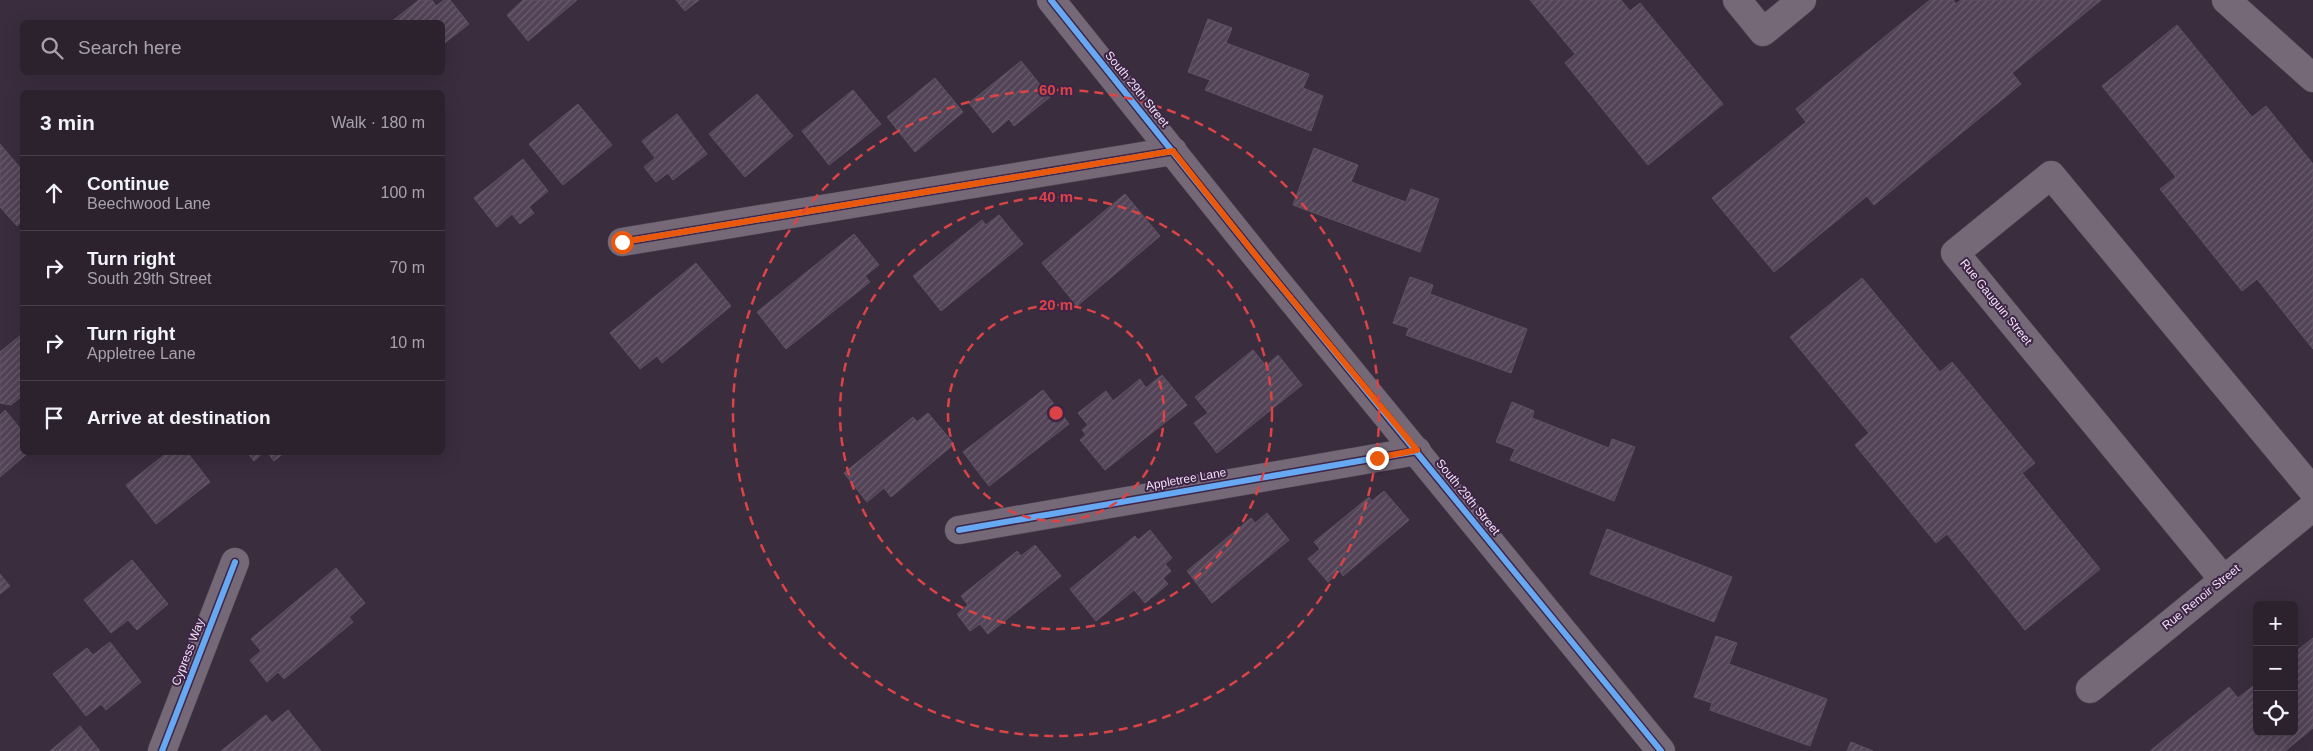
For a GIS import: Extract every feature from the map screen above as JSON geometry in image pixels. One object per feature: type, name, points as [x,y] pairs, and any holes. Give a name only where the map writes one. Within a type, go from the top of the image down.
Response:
[{"type":"street","name":"South 29th Street","points":[[1051,0],[1261,262],[1417,450],[1661,751]]},
{"type":"street","points":[[1738,0],[1763,32],[1802,0]]},
{"type":"street","points":[[2226,0],[2313,78]]},
{"type":"street","points":[[622,242],[1173,151]]},
{"type":"street","name":"Rue Gauguin Street","points":[[2223,578],[1955,252],[2051,175],[2313,491]]},
{"type":"street","name":"Appletree Lane","points":[[959,530],[1417,450]]},
{"type":"street","name":"Rue Renoir Street","points":[[2090,689],[2313,506]]},
{"type":"street","name":"Cypress Way","points":[[162,751],[236,562]]},
{"type":"building","points":[[419,0],[432,0],[436,6],[444,0],[450,0],[469,24],[445,43],[445,20],[394,20]]},
{"type":"building","points":[[523,0],[577,0],[528,41],[507,15]]},
{"type":"building","points":[[676,0],[699,0],[685,11]]},
{"type":"building","points":[[1530,0],[1621,0],[1630,11],[1640,3],[1723,104],[1648,165],[1565,63],[1575,54]]},
{"type":"building","points":[[1930,0],[1953,0],[1956,4],[1961,0],[2101,0],[2012,73],[2021,84],[1874,205],[1867,196],[1774,272],[1712,198],[1806,122],[1796,109]]},
{"type":"building","points":[[1208,19],[1232,28],[1226,43],[1309,74],[1303,88],[1323,96],[1311,131],[1205,90],[1210,80],[1188,72]]},
{"type":"building","points":[[2177,25],[2252,117],[2266,106],[2313,164],[2313,349],[2257,279],[2242,291],[2160,189],[2176,177],[2102,86]]},
{"type":"building","points":[[1021,61],[1050,97],[1014,126],[1009,119],[993,133],[969,103]]},
{"type":"building","points":[[935,78],[963,112],[915,152],[887,117]]},
{"type":"building","points":[[853,90],[881,124],[829,165],[802,131]]},
{"type":"building","points":[[757,94],[793,136],[745,177],[709,134]]},
{"type":"building","points":[[578,104],[612,145],[563,185],[529,144]]},
{"type":"building","points":[[677,114],[707,154],[673,180],[668,173],[656,182],[644,167],[655,158],[642,141]]},
{"type":"building","points":[[0,144],[20,168],[20,223],[17,226],[0,207]]},
{"type":"building","points":[[1314,148],[1358,165],[1351,182],[1406,202],[1411,189],[1439,199],[1420,252],[1293,205]]},
{"type":"building","points":[[523,159],[548,191],[529,207],[534,213],[520,224],[512,214],[497,227],[474,198]]},
{"type":"building","points":[[1125,194],[1160,236],[1077,306],[1042,263]]},
{"type":"building","points":[[999,215],[1023,244],[941,311],[913,276],[982,220],[986,225]]},
{"type":"building","points":[[854,234],[879,265],[865,276],[870,282],[786,349],[757,312]]},
{"type":"building","points":[[696,263],[731,306],[662,363],[657,356],[640,369],[610,333]]},
{"type":"building","points":[[1410,277],[1433,285],[1430,294],[1527,329],[1511,373],[1406,335],[1409,328],[1393,323]]},
{"type":"building","points":[[1862,278],[1940,372],[1952,362],[2035,463],[2022,473],[2100,569],[2025,630],[1947,534],[1936,543],[1855,445],[1869,433],[1790,337]]},
{"type":"building","points":[[20,336],[20,398],[11,405],[0,403],[0,352]]},
{"type":"building","points":[[1253,350],[1266,366],[1278,355],[1302,385],[1217,453],[1194,423],[1208,413],[1195,397]]},
{"type":"building","points":[[1162,375],[1187,405],[1105,470],[1080,440],[1086,435],[1082,430],[1088,425],[1078,413],[1106,391],[1113,401],[1140,379],[1146,388]]},
{"type":"building","points":[[1043,390],[1069,424],[989,486],[963,452]]},
{"type":"building","points":[[1512,402],[1534,411],[1532,418],[1609,448],[1612,439],[1635,447],[1614,501],[1510,460],[1515,449],[1496,442]]},
{"type":"building","points":[[5,410],[20,429],[20,455],[26,455],[0,477],[0,415]]},
{"type":"building","points":[[928,413],[954,444],[891,497],[884,488],[867,502],[844,473],[913,417],[917,422]]},
{"type":"building","points":[[164,455],[189,455],[210,482],[156,524],[126,485]]},
{"type":"building","points":[[249,455],[261,455],[254,461]]},
{"type":"building","points":[[269,455],[281,455],[274,461]]},
{"type":"building","points":[[1384,491],[1409,520],[1343,576],[1340,571],[1328,582],[1308,559],[1320,549],[1314,542],[1369,497],[1372,501]]},
{"type":"building","points":[[1267,513],[1289,540],[1212,603],[1187,571],[1251,518],[1255,523]]},
{"type":"building","points":[[1607,529],[1732,577],[1714,622],[1590,574]]},
{"type":"building","points":[[1150,530],[1172,558],[1165,564],[1171,571],[1163,578],[1168,584],[1145,603],[1134,590],[1096,621],[1070,589],[1135,536],[1138,540]]},
{"type":"building","points":[[1035,545],[1061,576],[988,634],[980,624],[970,631],[957,614],[968,605],[961,596],[1017,551],[1021,556]]},
{"type":"building","points":[[132,560],[168,604],[137,630],[128,620],[111,633],[84,600]]},
{"type":"building","points":[[336,568],[365,603],[349,617],[353,622],[284,679],[278,672],[267,682],[250,660],[261,651],[251,639]]},
{"type":"building","points":[[0,574],[10,586],[0,594]]},
{"type":"building","points":[[1716,636],[1737,643],[1729,664],[1827,699],[1810,746],[1710,710],[1712,703],[1694,697]]},
{"type":"building","points":[[2313,638],[2313,728],[2285,751],[2150,751],[2229,687],[2238,698],[2253,686],[2253,736],[2298,736],[2298,650]]},
{"type":"building","points":[[110,642],[141,682],[106,710],[101,704],[86,716],[53,674],[87,648],[93,655]]},
{"type":"building","points":[[288,710],[321,751],[221,751],[266,715],[272,723]]},
{"type":"building","points":[[80,726],[100,751],[50,751]]},
{"type":"building","points":[[1851,742],[1873,751],[1847,751]]},
{"type":"cycle path","points":[[1051,0],[1261,262],[1661,751]]},
{"type":"cycle path","points":[[622,242],[1173,151]]},
{"type":"cycle path","points":[[959,530],[1417,451]]},
{"type":"cycle path","points":[[162,751],[235,562]]},
{"type":"route","points":[[622,242],[1173,151],[1261,262],[1417,450],[1377,458]]}]
